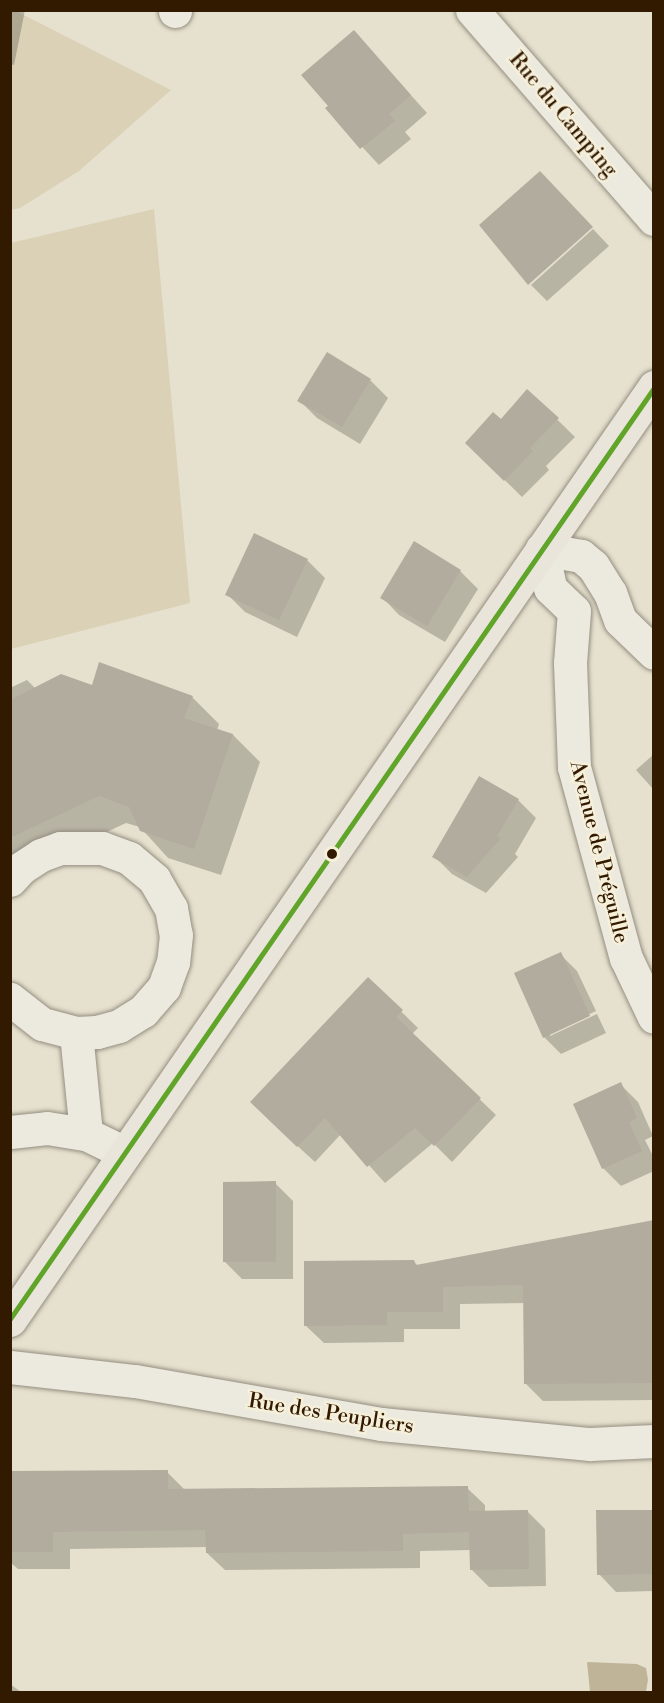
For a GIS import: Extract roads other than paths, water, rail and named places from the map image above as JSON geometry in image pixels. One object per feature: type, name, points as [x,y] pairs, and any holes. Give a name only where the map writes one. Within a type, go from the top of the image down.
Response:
[{"type":"main road","points":[[10,1320],[654,387]]},
{"type":"street","name":"Rue du Camping","points":[[472,10],[654,219]]},
{"type":"street","points":[[620,620],[574,611],[550,588],[542,549],[581,556],[593,566],[610,593],[620,620],[654,653]]},
{"type":"street","name":"Avenue de Préguille","points":[[574,611],[570,663],[574,767],[627,958],[654,1017]]},
{"type":"street","points":[[10,880],[21,868],[41,855],[60,848],[102,848],[129,858],[154,879],[171,908],[176,935],[174,953],[164,987],[143,1011],[119,1026],[97,1032],[76,1033],[42,1024],[10,999]]},
{"type":"street","points":[[76,1033],[86,1134]]},
{"type":"street","points":[[10,1132],[47,1128],[86,1134],[125,1153]]},
{"type":"street","name":"Rue des Peupliers","points":[[10,1367],[135,1382],[381,1424],[590,1444],[654,1442]]}]
